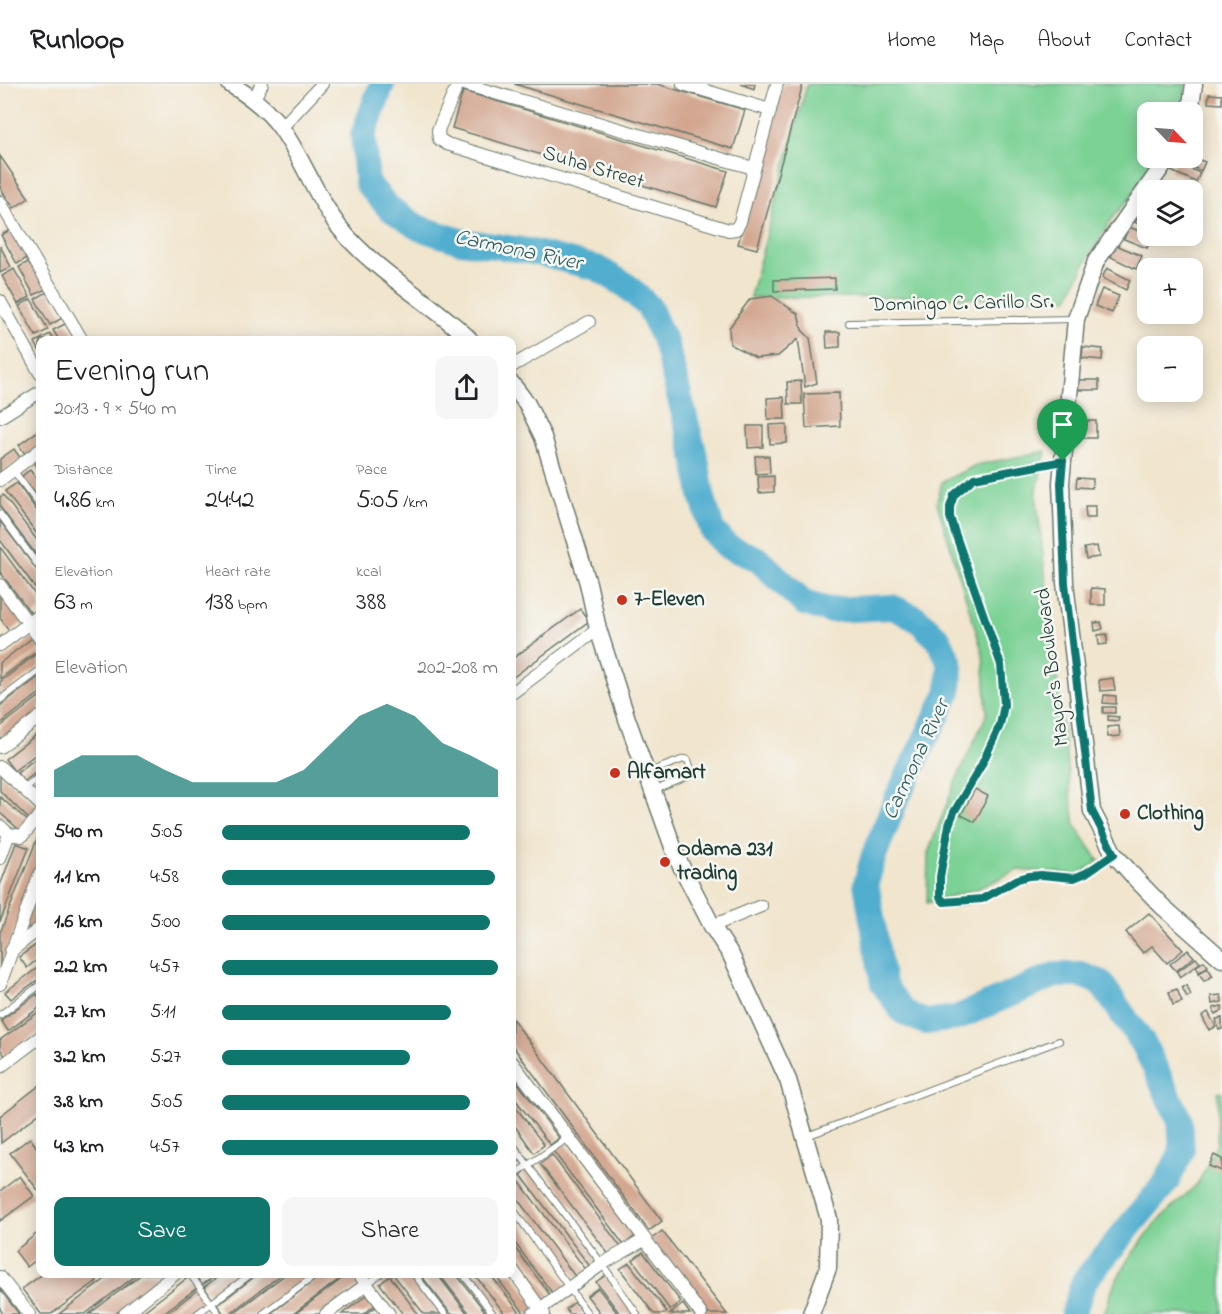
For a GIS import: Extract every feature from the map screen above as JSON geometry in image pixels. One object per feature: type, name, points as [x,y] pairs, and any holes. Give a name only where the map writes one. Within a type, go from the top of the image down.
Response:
[{"type":"main road","points":[[230,84],[258,91],[339,227],[369,257],[448,319],[466,336]]},
{"type":"main road","points":[[1191,102],[1194,84]]},
{"type":"main road","name":"Mayor's Boulevard","points":[[1161,168],[1096,261],[1076,319],[1061,483],[1065,583],[1092,811],[1114,854],[1162,906],[1222,958]]},
{"type":"main road","points":[[516,389],[527,404],[543,437],[588,583],[598,629],[677,858],[712,926],[731,955],[788,1080],[829,1219],[828,1268],[811,1314]]},
{"type":"street","points":[[281,128],[322,84]]},
{"type":"street","name":"Suha Street","points":[[458,84],[438,130],[439,140],[729,230],[736,229],[740,222],[753,168]]},
{"type":"street","points":[[464,84],[753,168],[777,84]]},
{"type":"street","points":[[684,84],[770,110]]},
{"type":"street","points":[[0,202],[5,220],[79,336]]},
{"type":"street","points":[[0,301],[36,366]]},
{"type":"street","points":[[516,364],[588,322]]},
{"type":"street","points":[[1,415],[36,394]]},
{"type":"street","points":[[0,480],[36,453]]},
{"type":"street","points":[[0,585],[36,633]]},
{"type":"street","points":[[0,645],[36,618]]},
{"type":"street","points":[[516,690],[598,629]]},
{"type":"street","points":[[0,747],[36,720]]},
{"type":"street","points":[[0,767],[36,800]]},
{"type":"street","points":[[0,858],[5,830],[22,836],[36,820]]},
{"type":"street","points":[[0,984],[36,884]]},
{"type":"street","points":[[712,926],[761,906]]},
{"type":"street","points":[[11,951],[36,931]]},
{"type":"street","points":[[0,1067],[36,1040]]},
{"type":"street","points":[[516,1067],[701,1314]]},
{"type":"street","points":[[516,1275],[539,1312],[602,1264],[644,1240]]},
{"type":"street","points":[[0,1277],[28,1314]]},
{"type":"street","points":[[124,1314],[170,1278]]},
{"type":"street","points":[[326,1314],[363,1279],[389,1314]]},
{"type":"lane","name":"Domingo C. Carillo Sr.","points":[[849,323],[1076,319]]},
{"type":"lane","points":[[1063,461],[974,478],[954,495],[950,507],[954,530],[1001,665],[1004,705],[1000,725],[949,825],[940,877],[940,897],[944,902],[976,901],[1018,879],[1029,876],[1074,878],[1086,873],[1114,854]]},
{"type":"lane","points":[[14,470],[36,500]]},
{"type":"lane","points":[[0,514],[36,563]]},
{"type":"lane","points":[[0,700],[36,673]]},
{"type":"lane","points":[[646,773],[684,759],[688,760],[691,775],[652,791]]},
{"type":"lane","points":[[24,789],[36,779]]},
{"type":"lane","points":[[0,1015],[36,988]]},
{"type":"lane","points":[[806,1137],[1059,1041]]},
{"type":"lane","points":[[516,1173],[569,1137]]},
{"type":"lane","points":[[516,1149],[637,1314]]},
{"type":"lane","points":[[516,1213],[588,1314]]},
{"type":"lane","points":[[193,1278],[219,1314]]},
{"type":"lane","points":[[197,1314],[246,1278]]},
{"type":"lane","points":[[263,1314],[312,1278]]},
{"type":"lane","points":[[417,1278],[445,1314]]},
{"type":"lane","points":[[466,1278],[494,1314]]},
{"type":"green space","points":[[807,84],[1186,84],[1183,102],[1137,102],[1137,168],[1151,168],[1144,180],[1137,180],[1137,190],[1114,216],[1090,254],[1068,298],[750,297]]},
{"type":"green space","points":[[1046,451],[1036,494],[1070,790],[1075,825],[1099,861],[1079,875],[1018,870],[977,889],[927,903],[928,853],[956,780],[987,714],[983,654],[937,503],[942,482],[976,465]]},
{"type":"green space","points":[[1218,1092],[1222,1092],[1222,1314],[1104,1314],[1114,1284],[1130,1257],[1155,1224],[1197,1184],[1205,1170],[1217,1143]]},
{"type":"building","points":[[514,84],[657,84],[745,110],[733,149]]},
{"type":"building","points":[[741,84],[755,84],[754,89]]},
{"type":"building","points":[[783,84],[803,84],[757,249],[738,244]]},
{"type":"building","points":[[463,91],[728,171],[716,207],[452,128]]},
{"type":"building","points":[[1209,94],[1222,95],[1222,104],[1208,103]]},
{"type":"building","points":[[0,156],[29,198],[14,208],[0,188]]},
{"type":"building","points":[[1172,168],[1189,168],[1200,173],[1197,180],[1191,180],[1171,171]]},
{"type":"building","points":[[1129,227],[1137,230],[1137,244],[1124,239]]},
{"type":"building","points":[[14,228],[29,257],[17,264],[1,235]]},
{"type":"building","points":[[1116,245],[1142,256],[1137,258],[1136,269],[1111,257]]},
{"type":"building","points":[[0,246],[11,267],[0,273]]},
{"type":"building","points":[[32,260],[48,288],[34,295],[19,267]]},
{"type":"building","points":[[1107,268],[1130,280],[1126,290],[1102,278]]},
{"type":"building","points":[[14,269],[30,297],[18,304],[2,276]]},
{"type":"building","points":[[835,278],[835,289],[774,291],[774,280]]},
{"type":"building","points":[[1102,289],[1119,296],[1112,313],[1095,306]]},
{"type":"building","points":[[49,291],[64,317],[50,325],[35,299]]},
{"type":"building","points":[[772,296],[798,314],[802,330],[810,338],[817,383],[805,387],[798,339],[778,356],[756,358],[730,344],[729,328],[750,299]]},
{"type":"building","points":[[31,299],[48,330],[36,336],[19,306]]},
{"type":"building","points":[[67,323],[75,336],[57,336],[53,330]]},
{"type":"building","points":[[826,332],[840,332],[840,347],[827,348]]},
{"type":"building","points":[[1083,347],[1103,349],[1102,360],[1082,358]]},
{"type":"building","points":[[1078,380],[1099,380],[1099,390],[1078,390]]},
{"type":"building","points":[[801,381],[802,404],[788,404],[787,382]]},
{"type":"building","points":[[839,393],[840,426],[806,428],[804,394]]},
{"type":"building","points":[[784,397],[785,419],[768,419],[767,398]]},
{"type":"building","points":[[1084,421],[1096,421],[1096,438],[1084,438]]},
{"type":"building","points":[[787,424],[787,443],[770,444],[769,425]]},
{"type":"building","points":[[747,426],[763,426],[763,447],[748,448]]},
{"type":"building","points":[[36,432],[36,450],[27,457],[19,445]]},
{"type":"building","points":[[14,449],[21,459],[0,474],[0,459]]},
{"type":"building","points":[[755,456],[769,456],[770,473],[756,474]]},
{"type":"building","points":[[30,470],[36,478],[36,495],[22,476]]},
{"type":"building","points":[[774,476],[774,492],[759,493],[758,477]]},
{"type":"building","points":[[1077,478],[1093,479],[1092,488],[1076,487]]},
{"type":"building","points":[[17,483],[36,509],[36,533],[5,491]]},
{"type":"building","points":[[3,495],[36,539],[36,555],[0,507],[0,497]]},
{"type":"building","points":[[1085,506],[1095,506],[1095,518],[1086,518]]},
{"type":"building","points":[[0,521],[36,569],[36,589],[0,540]]},
{"type":"building","points":[[1097,546],[1099,557],[1086,559],[1084,548]]},
{"type":"building","points":[[0,547],[36,596],[36,613],[33,616],[0,572]]},
{"type":"building","points":[[1091,588],[1105,589],[1105,605],[1091,605]]},
{"type":"building","points":[[0,591],[23,622],[10,632],[0,618]]},
{"type":"building","points":[[580,609],[589,621],[516,675],[516,656]]},
{"type":"building","points":[[1101,622],[1103,629],[1095,631],[1094,623]]},
{"type":"building","points":[[1107,634],[1107,644],[1099,645],[1098,635]]},
{"type":"building","points":[[32,638],[36,644],[36,652],[0,679],[0,663]]},
{"type":"building","points":[[36,654],[36,669],[0,697],[0,682]]},
{"type":"building","points":[[1113,678],[1115,690],[1100,691],[1099,680]]},
{"type":"building","points":[[36,679],[36,696],[0,724],[0,706]]},
{"type":"building","points":[[1104,695],[1116,696],[1116,704],[1103,703]]},
{"type":"building","points":[[36,699],[36,716],[0,744],[0,727]]},
{"type":"building","points":[[1103,707],[1115,707],[1115,713],[1103,713]]},
{"type":"building","points":[[1108,716],[1119,717],[1118,721],[1108,720]]},
{"type":"building","points":[[1119,726],[1120,736],[1108,737],[1107,727]]},
{"type":"building","points":[[36,735],[36,754],[14,771],[5,759]]},
{"type":"building","points":[[36,758],[36,772],[24,782],[17,773]]},
{"type":"building","points":[[0,773],[36,807],[36,816],[32,822],[0,791]]},
{"type":"building","points":[[975,789],[988,796],[975,822],[961,815]]},
{"type":"building","points":[[0,797],[30,823],[22,832],[0,813]]},
{"type":"building","points":[[36,841],[36,876],[0,968],[0,933]]},
{"type":"building","points":[[16,843],[29,848],[0,922],[0,886]]},
{"type":"building","points":[[36,894],[35,930],[23,925]]},
{"type":"building","points":[[1149,913],[1183,950],[1167,963],[1152,946],[1143,953],[1126,932]]},
{"type":"building","points":[[36,945],[36,960],[27,968],[19,957]]},
{"type":"building","points":[[1188,950],[1194,957],[1176,971],[1170,964]]},
{"type":"building","points":[[1196,958],[1200,963],[1180,977],[1177,972]]},
{"type":"building","points":[[1204,961],[1208,966],[1199,972],[1196,966]]},
{"type":"building","points":[[1208,968],[1213,976],[1204,981],[1199,973]]},
{"type":"building","points":[[36,969],[36,981],[11,999],[5,992]]},
{"type":"building","points":[[1186,985],[1191,995],[1187,997],[1182,987]]},
{"type":"building","points":[[1177,989],[1182,1002],[1173,1005],[1169,992]]},
{"type":"building","points":[[36,995],[36,1010],[8,1031],[1,1020]]},
{"type":"building","points":[[1221,995],[1222,1002],[1212,1004],[1211,996]]},
{"type":"building","points":[[1222,1006],[1222,1011],[1215,1014],[1213,1008]]},
{"type":"building","points":[[1208,1012],[1216,1027],[1209,1030],[1202,1016]]},
{"type":"building","points":[[36,1014],[36,1034],[5,1056],[0,1049],[0,1040]]},
{"type":"building","points":[[1222,1018],[1222,1029],[1219,1030],[1216,1019]]},
{"type":"building","points":[[516,1023],[662,1221],[649,1231],[516,1050]]},
{"type":"building","points":[[516,1080],[559,1138],[550,1145],[516,1100]]},
{"type":"building","points":[[36,1088],[36,1116],[1,1143],[0,1116]]},
{"type":"building","points":[[516,1107],[544,1145],[534,1153],[516,1128]]},
{"type":"building","points":[[30,1138],[36,1146],[36,1188],[10,1153]]},
{"type":"building","points":[[565,1143],[635,1236],[624,1245],[553,1151]]},
{"type":"building","points":[[516,1151],[522,1159],[516,1164]]},
{"type":"building","points":[[552,1155],[621,1247],[610,1256],[540,1164]]},
{"type":"building","points":[[1214,1155],[1222,1159],[1222,1171],[1209,1166]]},
{"type":"building","points":[[529,1168],[600,1261],[591,1268],[521,1175]]},
{"type":"building","points":[[20,1176],[34,1196],[0,1221],[0,1191]]},
{"type":"building","points":[[518,1180],[587,1271],[577,1279],[516,1197]]},
{"type":"building","points":[[516,1218],[566,1285],[553,1294],[516,1244]]},
{"type":"building","points":[[662,1231],[727,1314],[708,1314],[650,1240]]},
{"type":"building","points":[[36,1234],[36,1260],[27,1267],[15,1251]]},
{"type":"building","points":[[516,1249],[551,1296],[542,1303],[516,1268]]},
{"type":"building","points":[[643,1252],[681,1302],[670,1310],[633,1260]]},
{"type":"building","points":[[629,1263],[667,1312],[665,1314],[654,1314],[620,1269]]},
{"type":"building","points":[[606,1275],[635,1314],[620,1314],[596,1282]]},
{"type":"building","points":[[37,1278],[94,1278],[97,1281],[51,1314],[41,1314],[22,1289]]},
{"type":"building","points":[[107,1278],[133,1278],[85,1314],[59,1314]]},
{"type":"building","points":[[137,1278],[164,1278],[115,1314],[89,1314]]},
{"type":"building","points":[[187,1278],[191,1278],[198,1287],[162,1314],[140,1314]]},
{"type":"building","points":[[197,1278],[212,1278],[202,1285]]},
{"type":"building","points":[[216,1278],[242,1278],[213,1300],[204,1287]]},
{"type":"building","points":[[253,1278],[277,1278],[229,1314],[224,1314],[217,1305]]},
{"type":"building","points":[[281,1278],[308,1278],[260,1314],[232,1314]]},
{"type":"building","points":[[318,1278],[341,1278],[293,1314],[270,1314]]},
{"type":"building","points":[[343,1278],[355,1278],[360,1285],[323,1314],[295,1314]]},
{"type":"building","points":[[388,1278],[391,1278],[418,1314],[403,1314],[380,1284]]},
{"type":"building","points":[[396,1278],[414,1278],[442,1314],[424,1314]]},
{"type":"building","points":[[423,1278],[440,1278],[468,1314],[451,1314]]},
{"type":"building","points":[[442,1278],[459,1278],[487,1314],[470,1314]]},
{"type":"building","points":[[477,1278],[493,1278],[521,1314],[505,1314]]},
{"type":"building","points":[[497,1278],[515,1278],[538,1308],[531,1314],[525,1314]]},
{"type":"building","points":[[598,1288],[618,1314],[601,1314],[587,1296]]},
{"type":"building","points":[[0,1289],[19,1314],[3,1314],[0,1309]]},
{"type":"building","points":[[199,1289],[208,1302],[192,1314],[166,1314]]},
{"type":"building","points":[[367,1295],[375,1305],[364,1314],[342,1314]]},
{"type":"building","points":[[575,1302],[584,1314],[569,1314],[566,1309]]},
{"type":"building","points":[[683,1304],[690,1314],[670,1314]]},
{"type":"building","points":[[376,1307],[382,1314],[366,1314]]},
{"type":"waterway","name":"Carmona River","points":[[382,84],[363,135],[367,183],[389,208],[419,228],[460,241],[529,251],[597,268],[627,286],[649,307],[666,345],[712,530],[728,547],[758,559],[804,603],[828,610],[892,607],[916,618],[939,640],[950,663],[949,691],[896,800],[874,855],[866,883],[883,984],[903,1012],[925,1022],[956,1018],[1055,975],[1081,975],[1100,982],[1144,1045],[1180,1120],[1182,1151],[1167,1181],[1084,1281],[1073,1314]]},
{"type":"place","name":"7-Eleven","points":[[622,600]]},
{"type":"place","name":"Alfamart","points":[[615,773]]},
{"type":"place","name":"Clothing","points":[[1125,814]]},
{"type":"place","name":"Odama 231 trading","points":[[665,862]]},
{"type":"route","points":[[1063,461],[1061,483],[1065,583],[1092,811],[1114,854],[1098,866],[1074,878],[1029,876],[1018,879],[976,901],[944,902],[940,897],[940,877],[949,825],[1000,725],[1004,705],[1001,665],[954,530],[950,507],[954,495],[974,478],[1063,461]]}]
